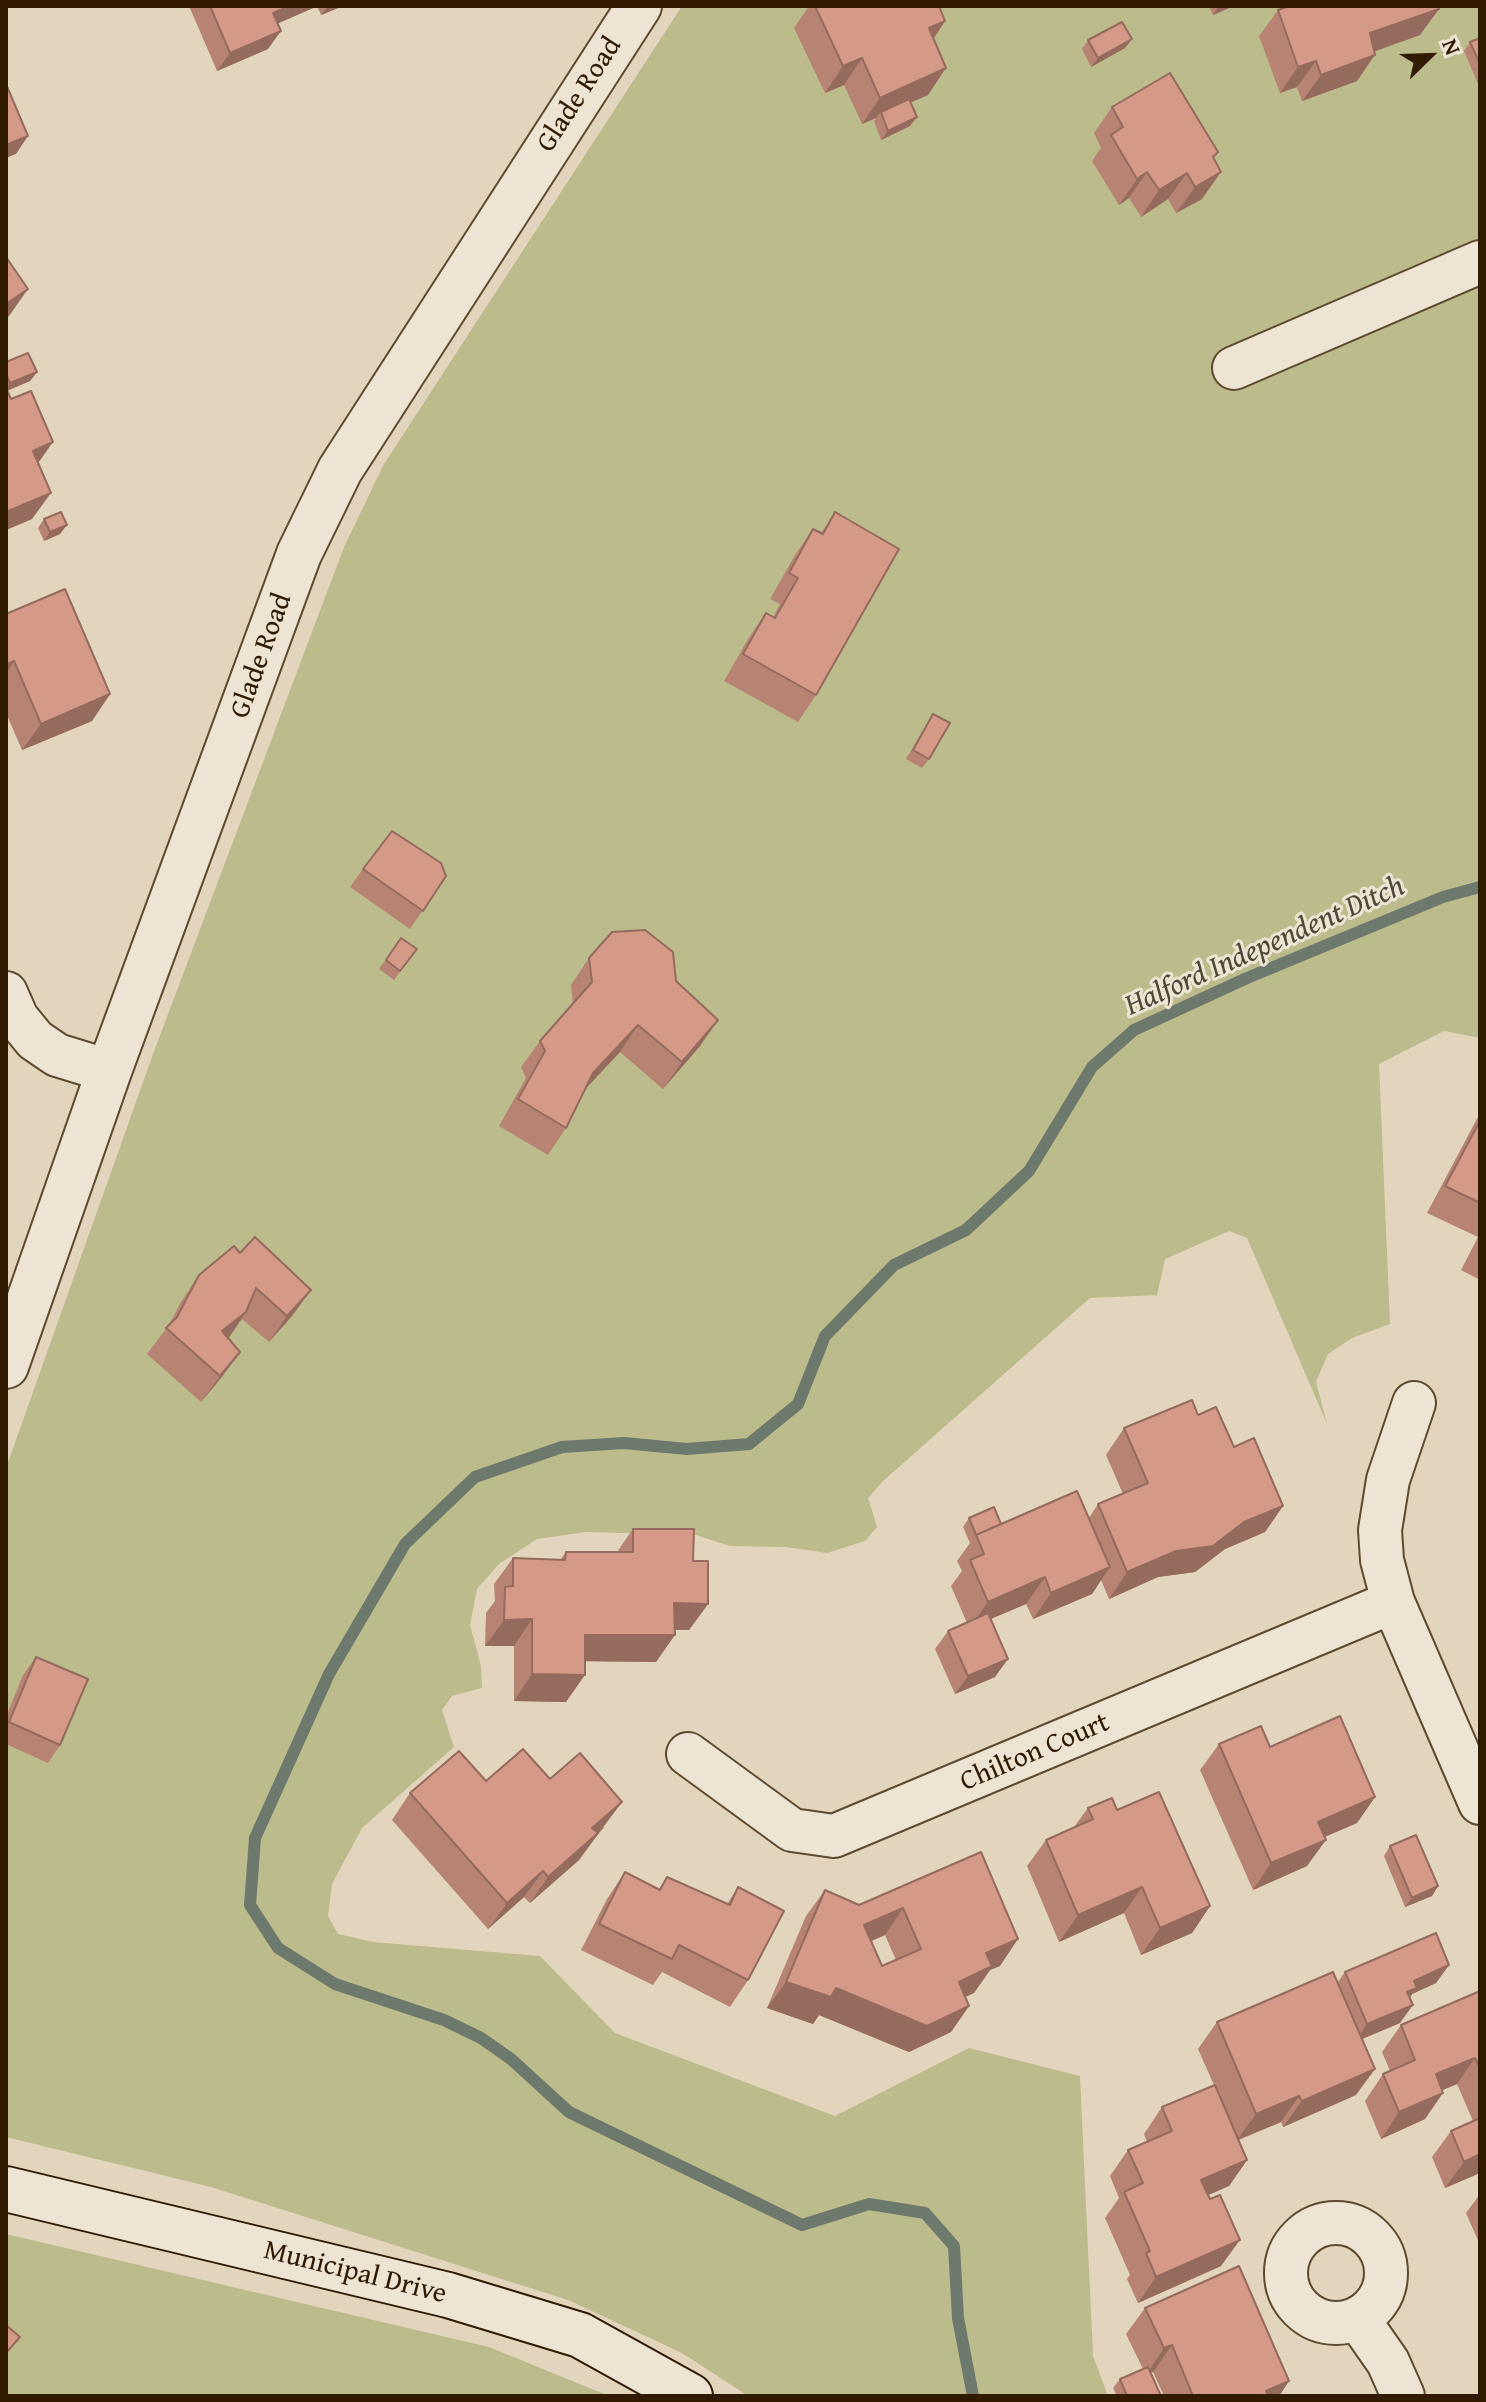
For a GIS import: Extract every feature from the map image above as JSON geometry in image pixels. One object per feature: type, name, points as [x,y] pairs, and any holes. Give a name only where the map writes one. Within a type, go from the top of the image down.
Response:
[{"type":"street","name":"Glade Road","points":[[6,1366],[109,1071],[299,554],[340,470],[639,6]]},
{"type":"street","points":[[1234,368],[1480,262]]},
{"type":"street","points":[[6,993],[17,1018],[35,1040],[57,1055],[109,1071]]},
{"type":"street","points":[[1414,1403],[1388,1480],[1380,1530],[1382,1560],[1393,1602],[1480,1803]]},
{"type":"street","name":"Chilton Court","points":[[688,1754],[792,1830],[834,1836],[1393,1602]]},
{"type":"street","name":"Municipal Drive","points":[[6,2189],[448,2295],[580,2335],[690,2396]]},
{"type":"street","points":[[1358,2319],[1388,2362],[1403,2396]]},
{"type":"shaded area","points":[[682,6],[1480,6],[1480,1038],[1444,1031],[1379,1064],[1390,1324],[1352,1338],[1328,1354],[1316,1382],[1327,1424],[1247,1238],[1229,1231],[1165,1259],[1157,1295],[1090,1298],[883,1481],[868,1498],[877,1527],[865,1541],[827,1553],[786,1547],[730,1546],[696,1535],[586,1532],[537,1539],[499,1564],[477,1589],[470,1625],[481,1666],[482,1688],[452,1696],[442,1710],[454,1747],[362,1828],[332,1884],[328,1916],[338,1934],[373,1942],[540,1956],[615,2033],[835,2116],[969,2048],[1080,2076],[1093,2356],[1108,2396],[748,2396],[682,2353],[568,2300],[211,2187],[6,2137],[6,1468],[153,1054],[344,547],[384,464]]},
{"type":"shaded area","points":[[6,2234],[489,2347],[609,2396],[6,2396]]},
{"type":"building","points":[[210,6],[290,6],[273,13],[281,31],[230,53]]},
{"type":"building","points":[[815,6],[939,6],[945,21],[929,28],[946,68],[880,98],[862,58],[843,66]]},
{"type":"building","points":[[1289,6],[1438,6],[1439,9],[1370,33],[1375,55],[1321,75],[1316,61],[1298,67],[1278,10]]},
{"type":"building","points":[[1122,22],[1132,39],[1098,58],[1088,40]]},
{"type":"building","points":[[1480,38],[1480,64],[1470,42]]},
{"type":"building","points":[[1170,73],[1218,152],[1213,157],[1221,172],[1195,187],[1187,173],[1159,190],[1147,172],[1137,179],[1111,135],[1123,127],[1112,107]]},
{"type":"building","points":[[6,84],[28,136],[6,145]]},
{"type":"building","points":[[909,99],[917,117],[888,131],[881,112]]},
{"type":"building","points":[[6,257],[28,289],[6,304]]},
{"type":"building","points":[[28,353],[37,372],[10,383],[6,362]]},
{"type":"building","points":[[6,388],[11,399],[31,391],[53,442],[33,451],[51,493],[6,512]]},
{"type":"building","points":[[61,512],[67,525],[50,532],[44,519]]},
{"type":"building","points":[[835,512],[899,549],[816,695],[743,654],[766,613],[775,618],[798,578],[789,573],[813,529],[823,534]]},
{"type":"building","points":[[65,589],[110,694],[41,724],[14,661],[6,665],[6,614]]},
{"type":"building","points":[[933,714],[950,723],[929,759],[913,750]]},
{"type":"building","points":[[392,831],[441,863],[446,876],[423,911],[363,869]]},
{"type":"building","points":[[645,930],[673,952],[676,981],[718,1020],[682,1062],[638,1025],[593,1073],[566,1128],[518,1099],[545,1051],[540,1041],[592,982],[589,958],[612,932]]},
{"type":"building","points":[[401,938],[417,949],[400,971],[386,960]]},
{"type":"building","points":[[1480,1121],[1480,1203],[1445,1186]]},
{"type":"building","points":[[255,1237],[311,1290],[287,1316],[256,1288],[246,1312],[222,1331],[240,1352],[220,1376],[166,1328],[177,1317],[199,1275],[234,1246],[240,1253]]},
{"type":"building","points":[[1192,1400],[1198,1415],[1216,1407],[1234,1447],[1254,1438],[1283,1506],[1244,1522],[1213,1546],[1176,1551],[1127,1572],[1098,1504],[1148,1483],[1124,1428]]},
{"type":"building","points":[[1077,1491],[1110,1567],[1051,1593],[1045,1577],[988,1602],[970,1560],[984,1554],[976,1535]]},
{"type":"building","points":[[994,1507],[1001,1524],[976,1535],[969,1518]]},
{"type":"building","points":[[633,1529],[694,1529],[693,1561],[708,1561],[708,1604],[674,1603],[675,1635],[585,1635],[585,1675],[532,1674],[532,1619],[504,1620],[505,1587],[513,1586],[513,1558],[565,1560],[566,1552],[633,1552]]},
{"type":"building","points":[[988,1613],[1008,1659],[968,1676],[948,1631]]},
{"type":"building","points":[[36,1657],[88,1679],[60,1745],[9,1722]]},
{"type":"building","points":[[1340,1716],[1375,1797],[1318,1822],[1326,1840],[1271,1863],[1219,1744],[1261,1726],[1270,1747]]},
{"type":"building","points":[[523,1749],[550,1779],[580,1753],[622,1802],[592,1828],[598,1833],[548,1877],[543,1871],[507,1903],[410,1793],[459,1751],[486,1781]]},
{"type":"building","points":[[1159,1792],[1210,1906],[1160,1928],[1142,1887],[1078,1915],[1046,1840],[1093,1819],[1088,1808],[1112,1798],[1117,1810]]},
{"type":"building","points":[[1416,1835],[1438,1886],[1412,1898],[1390,1846]]},
{"type":"building","points":[[981,1852],[1018,1939],[986,1953],[992,1966],[959,1982],[969,2006],[927,2026],[836,1988],[831,1997],[786,1982],[825,1890],[859,1905]],"holes":[[[903,1908],[921,1949],[882,1966],[864,1925]]]},
{"type":"building","points":[[625,1872],[660,1890],[667,1877],[730,1905],[738,1887],[784,1911],[748,1980],[679,1945],[672,1959],[599,1924]]},
{"type":"building","points":[[1436,1933],[1449,1965],[1414,1981],[1417,1988],[1407,1992],[1413,2005],[1367,2024],[1345,1972]]},
{"type":"building","points":[[1333,1972],[1375,2069],[1302,2101],[1299,2096],[1256,2114],[1217,2022]]},
{"type":"building","points":[[1480,1991],[1480,2068],[1475,2058],[1436,2074],[1443,2093],[1399,2112],[1383,2074],[1415,2060],[1401,2025]]},
{"type":"building","points":[[1215,2085],[1247,2160],[1201,2180],[1210,2199],[1220,2195],[1240,2240],[1156,2277],[1146,2253],[1150,2251],[1124,2192],[1143,2183],[1128,2150],[1172,2131],[1162,2107]]},
{"type":"building","points":[[1480,2118],[1480,2154],[1464,2162],[1451,2131]]},
{"type":"building","points":[[1239,2266],[1289,2381],[1266,2391],[1269,2396],[1193,2396],[1172,2345],[1164,2348],[1145,2308]]},
{"type":"building","points":[[6,2325],[20,2337],[6,2353]]},
{"type":"building","points":[[1148,2367],[1161,2396],[1127,2396],[1120,2379]]},
{"type":"waterway","name":"Halford Independent Ditch","points":[[973,2396],[958,2318],[954,2246],[925,2213],[869,2204],[802,2225],[569,2112],[511,2059],[481,2038],[444,2020],[335,1984],[278,1948],[250,1905],[255,1838],[329,1674],[405,1544],[475,1477],[562,1447],[624,1443],[687,1449],[749,1444],[798,1404],[825,1336],[894,1265],[966,1230],[1029,1171],[1092,1067],[1134,1030],[1247,978],[1443,897],[1480,887]]}]
